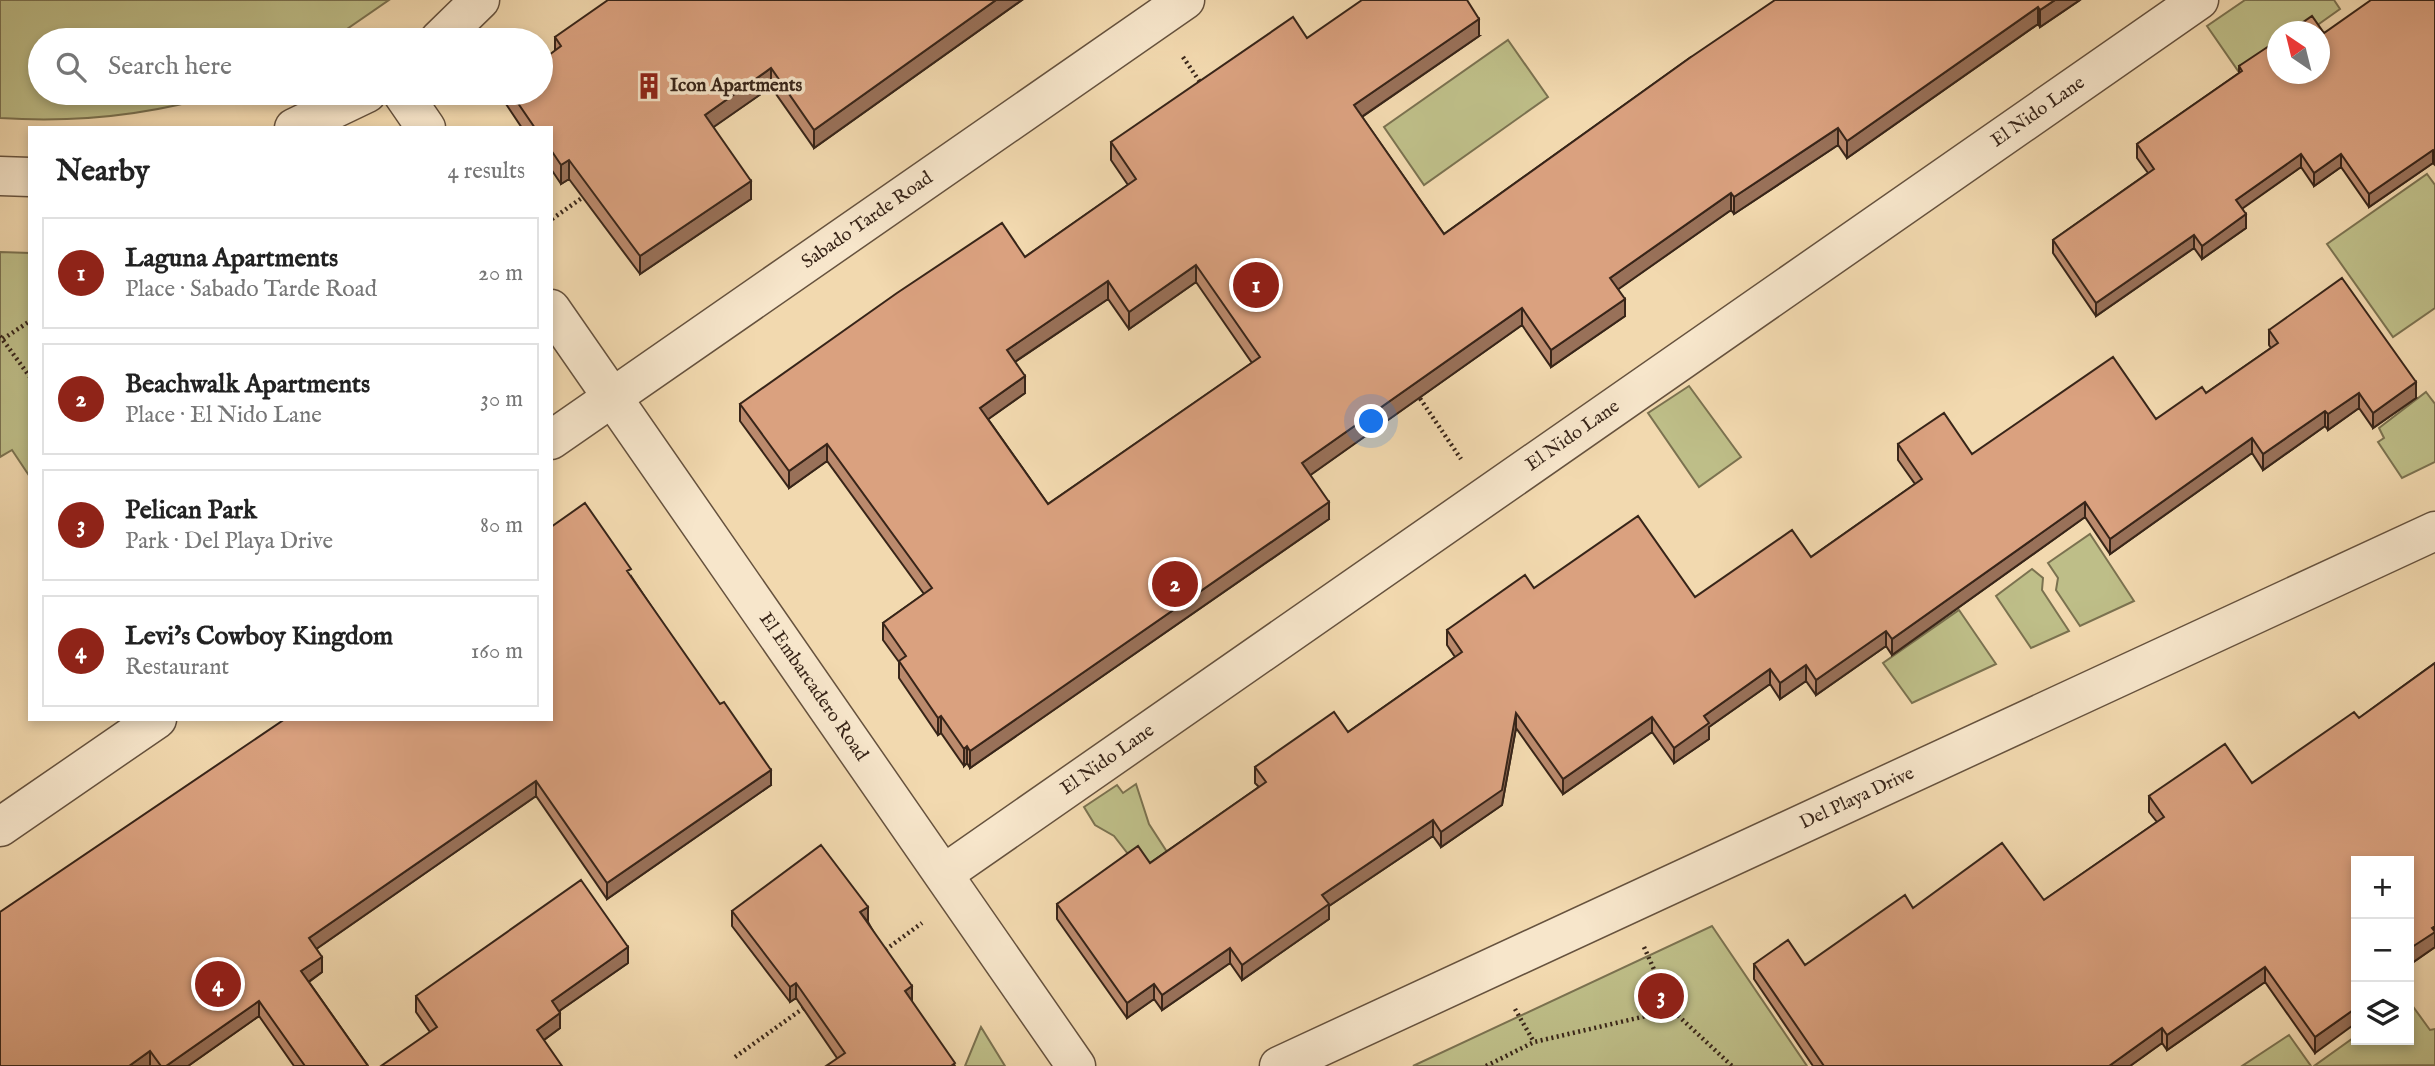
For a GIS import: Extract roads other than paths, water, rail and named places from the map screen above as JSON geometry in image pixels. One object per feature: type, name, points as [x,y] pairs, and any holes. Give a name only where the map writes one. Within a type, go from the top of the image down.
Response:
[{"type":"street","points":[[451,28],[480,0]]},
{"type":"street","name":"El Nido Lane","points":[[945,873],[2199,0]]},
{"type":"street","name":"Sabado Tarde Road","points":[[553,439],[1171,10]]},
{"type":"street","points":[[297,126],[342,105]]},
{"type":"street","points":[[410,105],[425,126]]},
{"type":"street","points":[[0,176],[28,177]]},
{"type":"street","name":"El Embarcadero Road","points":[[553,312],[945,873],[1076,1066]]},
{"type":"street","name":"Del Playa Drive","points":[[1279,1066],[2435,531]]},
{"type":"street","points":[[0,827],[154,721]]},
{"type":"place","name":"Icon Apartments","points":[[649,86]]},
{"type":"place","name":"Laguna Apartments","points":[[1256,285]]},
{"type":"place","name":"Beachwalk Apartments","points":[[1175,584]]},
{"type":"place","name":"Levi's Cowboy Kingdom","points":[[218,984]]},
{"type":"place","name":"Pelican Park","points":[[1661,996]]}]
